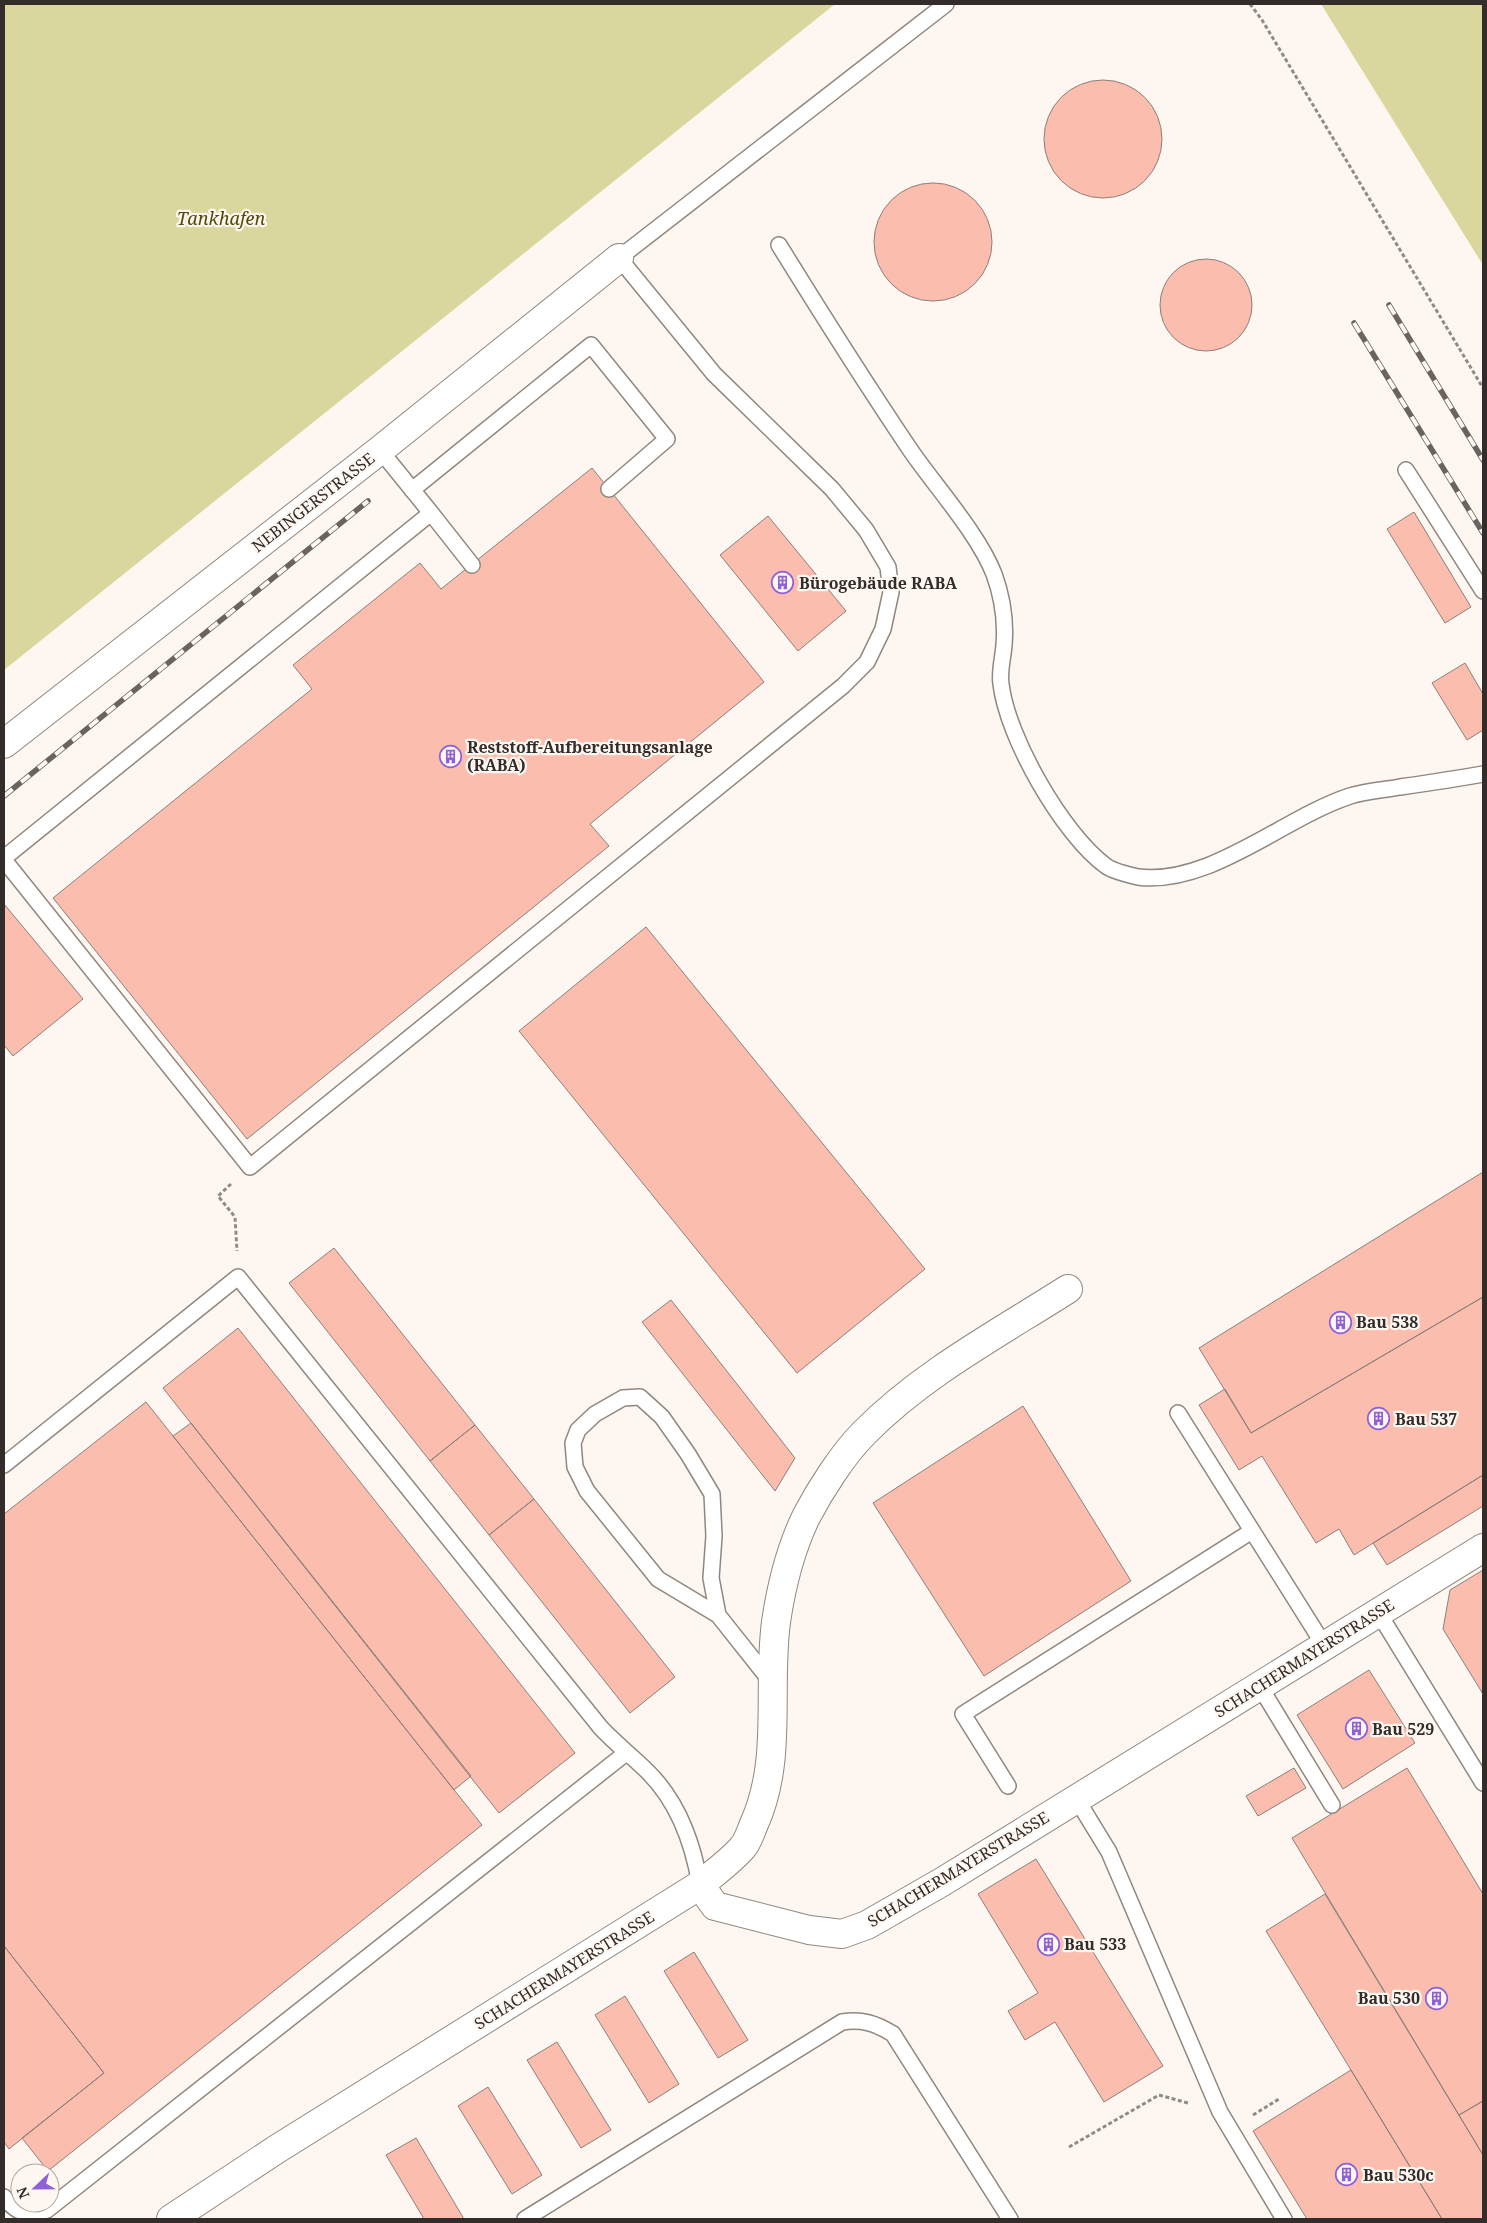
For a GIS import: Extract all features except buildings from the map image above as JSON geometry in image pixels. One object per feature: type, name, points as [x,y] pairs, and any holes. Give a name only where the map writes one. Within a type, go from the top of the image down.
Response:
[{"type":"street","name":"NEBINGERSTRASSE","points":[[4,744],[380,450],[620,258]]},
{"type":"street","points":[[700,1885],[744,1847],[761,1809],[768,1784],[772,1754],[776,1622],[788,1567],[806,1518],[832,1475],[863,1434],[898,1402],[951,1364],[1068,1289]]},
{"type":"street","name":"SCHACHERMAYERSTRASSE","points":[[171,2219],[276,2148],[700,1885],[715,1906],[745,1915],[831,1934],[854,1931],[942,1882],[1483,1548]]},
{"type":"lane","points":[[430,512],[4,859],[250,1167],[843,686],[866,662],[883,629],[891,592],[888,567],[866,530],[832,489],[714,374],[620,258],[946,4]]},
{"type":"lane","points":[[779,245],[853,364],[911,450],[970,532],[993,572],[1003,606],[1004,642],[1000,683],[1008,715],[1024,753],[1054,806],[1082,844],[1108,868],[1137,876],[1177,875],[1209,865],[1238,852],[1316,809],[1353,795],[1483,774]]},
{"type":"lane","points":[[412,490],[591,345],[667,439],[609,489]]},
{"type":"lane","points":[[380,450],[472,565]]},
{"type":"lane","points":[[1406,470],[1483,591]]},
{"type":"lane","points":[[4,1465],[238,1277],[601,1728],[649,1773],[674,1806],[695,1852],[700,1885]]},
{"type":"lane","points":[[718,1615],[711,1578],[714,1536],[712,1494],[688,1454],[662,1417],[640,1396],[623,1398],[595,1414],[578,1430],[573,1443],[575,1467],[587,1491],[658,1579],[718,1615],[774,1684]]},
{"type":"lane","points":[[1178,1414],[1324,1645]]},
{"type":"lane","points":[[1008,1786],[963,1714],[1252,1530]]},
{"type":"lane","points":[[1378,1612],[1483,1783]]},
{"type":"lane","points":[[1259,1685],[1332,1805]]},
{"type":"lane","points":[[4,2197],[19,2212],[28,2214],[47,2210],[626,1753]]},
{"type":"lane","points":[[1076,1798],[1109,1852],[1220,2112],[1284,2219]]},
{"type":"lane","points":[[525,2219],[842,2022],[859,2020],[878,2024],[893,2034],[1010,2219]]},
{"type":"path","points":[[1250,4],[1262,20],[1483,388]]},
{"type":"path","points":[[238,1277],[235,1217],[218,1196],[250,1167]]},
{"type":"path","points":[[1069,2147],[1159,2094],[1244,2120],[1279,2099]]},
{"type":"water","name":"Tankhafen","points":[[4,4],[835,4],[4,670]]},
{"type":"water","points":[[1321,4],[1483,4],[1483,265]]},
{"type":"railway","points":[[1389,305],[1483,460]]},
{"type":"railway","points":[[1354,323],[1483,533]]},
{"type":"railway","points":[[4,796],[368,501]]},
{"type":"place","name":"Bürogebäude RABA","points":[[783,583]]},
{"type":"place","name":"Reststoff-Aufbereitungsanlage (RABA)","points":[[451,756]]},
{"type":"place","name":"Bau 538","points":[[1340,1322]]},
{"type":"place","name":"Bau 537","points":[[1379,1419]]},
{"type":"place","name":"Bau 529","points":[[1356,1729]]},
{"type":"place","name":"Bau 533","points":[[1048,1944]]},
{"type":"place","name":"Bau 530","points":[[1436,1998]]},
{"type":"place","name":"Bau 530c","points":[[1347,2175]]}]
